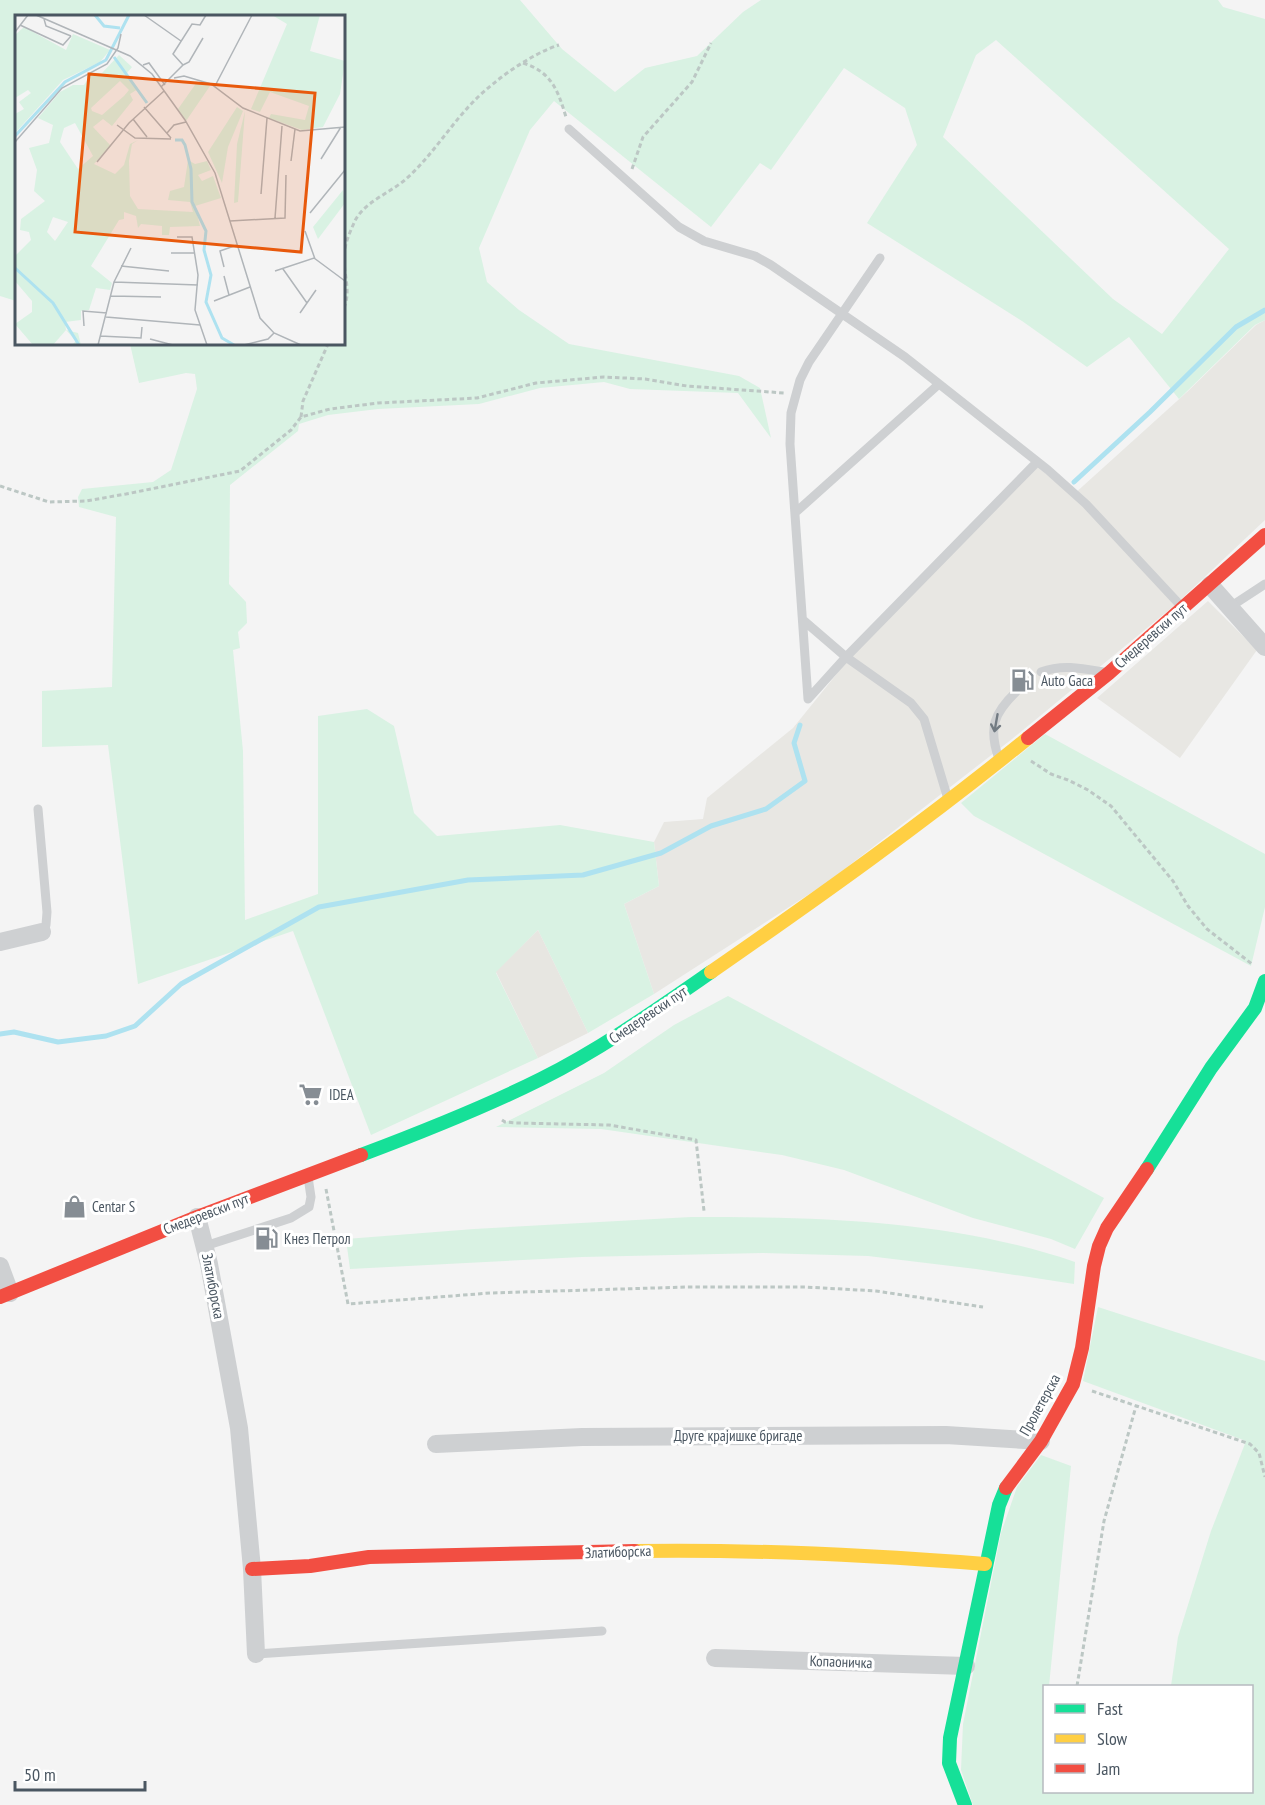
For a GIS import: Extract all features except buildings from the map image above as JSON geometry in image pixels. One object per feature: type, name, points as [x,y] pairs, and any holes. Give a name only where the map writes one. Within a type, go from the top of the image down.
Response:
[{"type":"street","name":"Смедеревски пут","points":[[5,1295],[197,1217],[421,1132],[541,1079],[631,1028],[834,886],[949,802],[1109,673],[1265,535]]},
{"type":"street","points":[[1210,585],[1265,647]]},
{"type":"street","points":[[0,942],[42,932]]},
{"type":"street","name":"Пролетерска","points":[[965,1805],[952,1772],[948,1753],[954,1712],[966,1666],[985,1564],[999,1505],[1005,1489],[1041,1441],[1072,1384],[1082,1348],[1094,1266],[1107,1228],[1175,1126],[1210,1068],[1260,1010],[1265,981]]},
{"type":"street","name":"Златиборска","points":[[197,1217],[205,1246],[239,1428],[252,1569],[256,1653]]},
{"type":"street","points":[[0,1266],[5,1295]]},
{"type":"street","name":"Друге крајишке бригаде","points":[[436,1444],[582,1437],[946,1435],[1041,1441]]},
{"type":"street","name":"Златиборска","points":[[252,1569],[310,1566],[369,1557],[688,1550],[868,1555],[985,1564]]},
{"type":"street","name":"Копаоничка","points":[[715,1658],[966,1666]]},
{"type":"lane","points":[[569,129],[679,227],[704,241],[755,256],[771,264],[905,357],[1086,504],[1182,608]]},
{"type":"lane","points":[[880,258],[809,362],[795,394],[791,413],[790,444],[808,699],[846,657],[1037,462]]},
{"type":"lane","points":[[796,512],[939,384]]},
{"type":"lane","points":[[1230,608],[1265,584]]},
{"type":"lane","points":[[803,620],[846,657],[918,710],[924,719],[949,802]]},
{"type":"lane","points":[[1041,672],[1059,667],[1071,667],[1109,673]]},
{"type":"lane","points":[[1000,761],[994,737],[997,716],[1000,707],[1016,692]]},
{"type":"lane","points":[[38,809],[47,912],[46,926],[42,932]]},
{"type":"lane","points":[[205,1246],[291,1218],[309,1207],[311,1197],[308,1175]]},
{"type":"lane","points":[[256,1653],[602,1631]]},
{"type":"path","points":[[628,182],[643,137],[692,82],[711,43]]},
{"type":"path","points":[[345,252],[355,220],[368,206],[405,179],[475,100],[504,75],[547,49],[559,45]]},
{"type":"path","points":[[523,63],[534,66],[549,78],[558,91],[569,129]]},
{"type":"path","points":[[345,268],[348,299],[345,306]]},
{"type":"path","points":[[0,486],[49,502],[86,501],[240,471],[291,430],[301,417],[303,401],[328,345]]},
{"type":"path","points":[[301,417],[330,409],[378,403],[477,398],[536,383],[604,377],[795,394]]},
{"type":"path","points":[[1018,747],[1034,764],[1088,790],[1111,806],[1173,881],[1188,906],[1207,929],[1254,965]]},
{"type":"path","points":[[488,1103],[497,1116],[505,1122],[609,1125],[696,1140],[704,1212]]},
{"type":"path","points":[[322,1169],[348,1304],[502,1293],[687,1287],[793,1287],[876,1292],[983,1307]]},
{"type":"path","points":[[1072,1384],[1250,1444],[1259,1453],[1265,1478]]},
{"type":"path","points":[[1077,1685],[1104,1521],[1136,1406]]},
{"type":"shaded area","points":[[1265,320],[1265,520],[1175,605],[1012,739],[828,882],[654,994],[624,904],[659,886],[654,842],[664,822],[703,819],[707,798],[793,728],[848,660],[1037,467],[1073,495],[1187,392],[1256,325]]},
{"type":"shaded area","points":[[1208,601],[1257,650],[1180,758],[1097,698]]},
{"type":"green space","points":[[0,0],[520,0],[562,49],[615,92],[645,68],[697,56],[743,12],[761,0],[1218,0],[1223,7],[1265,19],[1265,320],[1255,325],[1179,399],[1129,337],[1087,367],[1022,321],[867,223],[917,145],[905,108],[844,68],[771,170],[760,163],[711,227],[554,101],[530,130],[479,248],[487,282],[519,310],[569,344],[739,376],[760,388],[771,438],[738,393],[630,389],[604,382],[540,388],[479,404],[378,409],[328,415],[299,424],[298,431],[230,485],[229,584],[246,602],[247,623],[238,632],[240,648],[233,650],[243,751],[245,920],[318,894],[318,716],[367,709],[394,726],[414,813],[437,836],[560,825],[654,842],[659,886],[624,904],[654,994],[588,1033],[538,930],[496,973],[538,1058],[371,1135],[293,931],[138,984],[108,745],[42,747],[42,691],[112,687],[116,517],[79,507],[78,497],[82,489],[153,482],[171,470],[197,389],[195,374],[186,373],[139,383],[130,345],[345,345],[345,15],[15,15],[15,301],[0,296]],"holes":[[[996,40],[1229,249],[1162,334],[1113,299],[943,137],[976,55]]]},
{"type":"green space","points":[[1045,734],[1265,854],[1265,907],[1251,966],[974,816],[961,803]]},
{"type":"green space","points":[[728,996],[1104,1198],[1075,1249],[1051,1239],[973,1218],[844,1170],[782,1155],[601,1129],[496,1127],[604,1073],[674,1025]]},
{"type":"green space","points":[[691,1217],[837,1220],[933,1229],[981,1237],[1075,1262],[1074,1284],[868,1256],[763,1253],[582,1257],[350,1269],[346,1239],[474,1229]]},
{"type":"green space","points":[[1098,1307],[1265,1361],[1265,1805],[973,1805],[961,1770],[963,1724],[1001,1533],[1017,1487],[1041,1455],[1071,1466],[1049,1685],[1043,1685],[1043,1793],[1253,1793],[1253,1685],[1171,1685],[1178,1637],[1211,1531],[1246,1441],[1083,1381]]},
{"type":"sand","points":[[538,930],[588,1033],[538,1058],[496,972]]},
{"type":"waterway","points":[[1074,482],[1150,412],[1236,327],[1265,310]]},
{"type":"waterway","points":[[0,1034],[14,1032],[58,1042],[106,1036],[135,1026],[181,984],[319,907],[468,880],[583,875],[661,853],[711,826],[766,809],[805,781],[794,743],[800,725]]},
{"type":"traffic: fast","points":[[361,1155],[452,1119],[541,1079],[607,1042],[711,972]]},
{"type":"traffic: fast","points":[[1147,1169],[1211,1068],[1255,1008],[1265,981]]},
{"type":"traffic: fast","points":[[965,1805],[949,1763],[950,1738],[999,1505],[1006,1488]]},
{"type":"traffic: slow","points":[[711,972],[872,858],[1028,738]]},
{"type":"traffic: slow","points":[[635,1551],[810,1553],[985,1564]]},
{"type":"traffic: jam","points":[[1028,738],[1109,673],[1265,535]]},
{"type":"traffic: jam","points":[[0,1297],[197,1217],[361,1155]]},
{"type":"traffic: jam","points":[[1006,1488],[1041,1441],[1073,1384],[1082,1348],[1099,1246],[1107,1228],[1147,1169]]},
{"type":"traffic: jam","points":[[252,1569],[310,1566],[369,1557],[635,1551]]},
{"type":"place","name":"Auto Gaca","points":[[1023,681]]},
{"type":"place","name":"IDEA","points":[[311,1095]]},
{"type":"place","name":"Centar S","points":[[74,1207]]},
{"type":"place","name":"Кнез Петрол","points":[[266,1239]]}]
